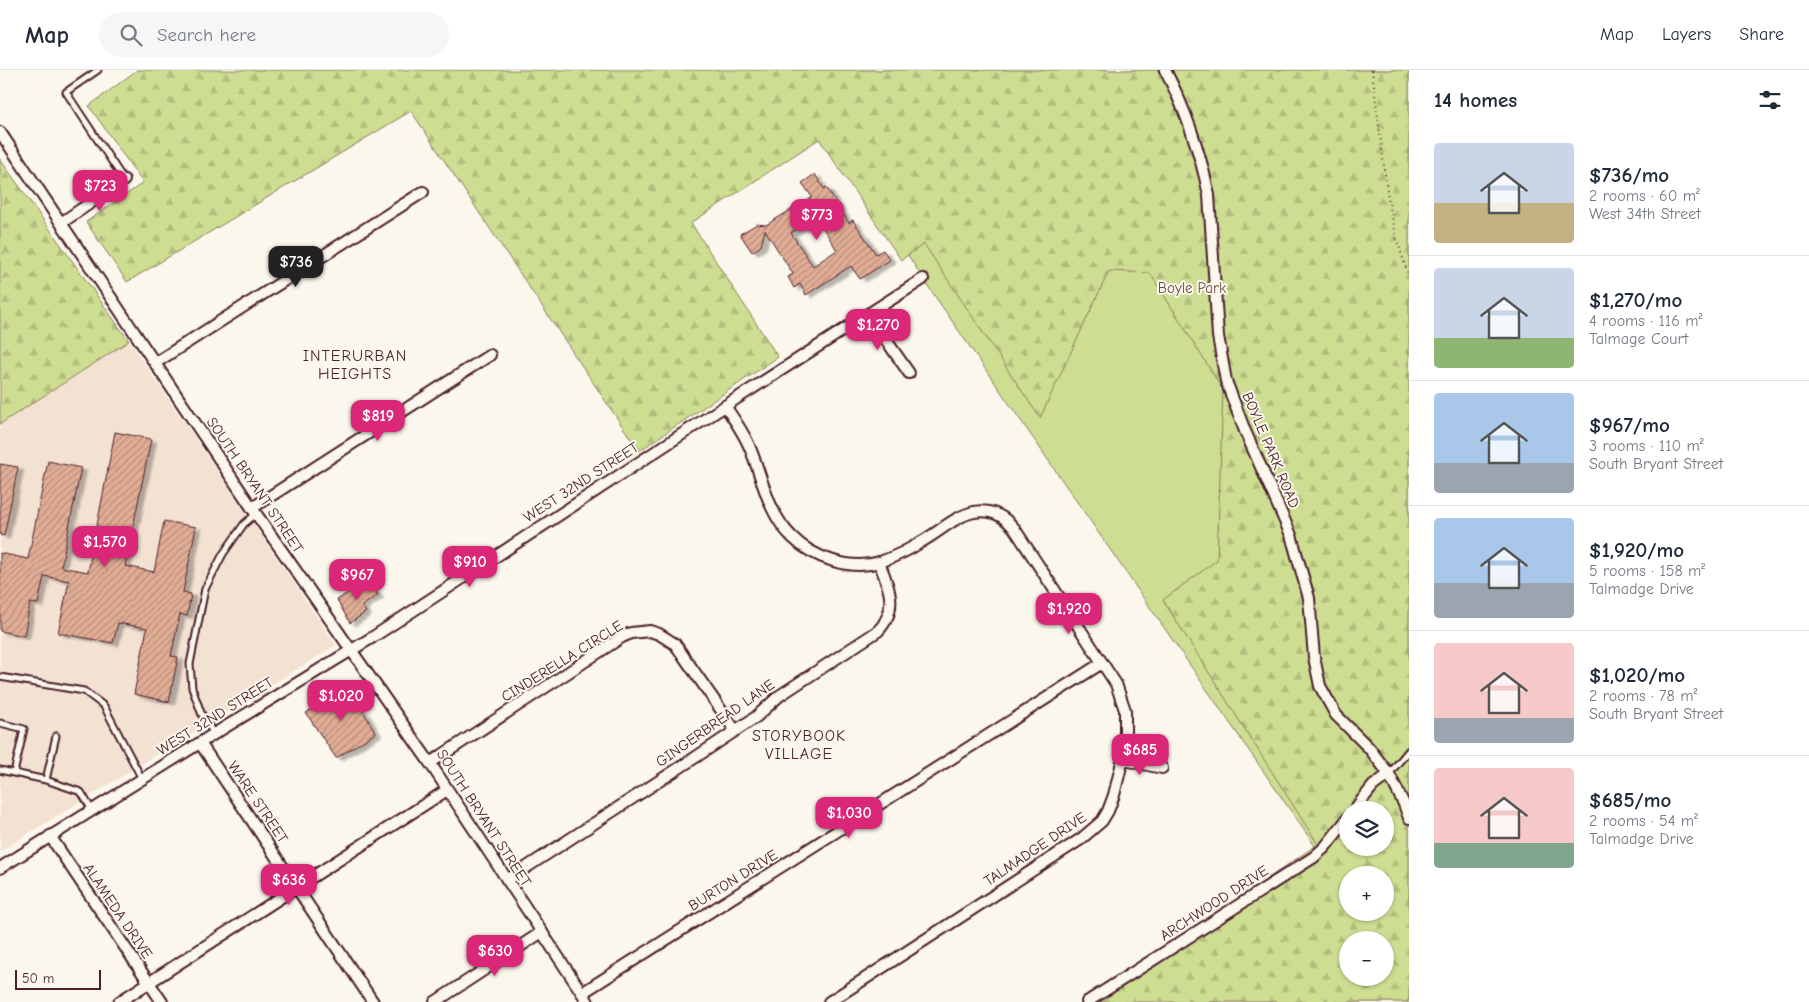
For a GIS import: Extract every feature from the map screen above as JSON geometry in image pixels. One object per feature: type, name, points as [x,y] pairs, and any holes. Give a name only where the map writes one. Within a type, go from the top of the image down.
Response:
[{"type":"street","name":"BOYLE PARK ROAD","points":[[1164,70],[1177,95],[1188,124],[1209,195],[1216,320],[1226,381],[1245,431],[1294,543],[1309,598],[1314,657],[1320,686],[1336,715],[1369,748],[1389,774],[1409,818]]},
{"type":"street","name":"SOUTH BRYANT STREET","points":[[0,132],[254,511],[430,764],[585,998]]},
{"type":"street","points":[[60,223],[124,180]]},
{"type":"street","points":[[155,363],[423,192]]},
{"type":"street","name":"WEST 32ND STREET","points":[[0,868],[373,637],[725,406],[923,279]]},
{"type":"street","points":[[868,314],[909,373]]},
{"type":"street","points":[[254,511],[490,355]]},
{"type":"street","name":"TALMADGE DRIVE","points":[[725,406],[740,428],[750,448],[769,504],[777,518],[792,538],[816,554],[830,560],[858,564],[879,562],[920,543],[966,514],[982,511],[997,514],[1006,519],[1014,528],[1116,684],[1125,710],[1126,743],[1124,760],[1108,811],[1093,830],[998,894],[829,1002]]},
{"type":"street","name":"GINGERBREAD LANE","points":[[507,880],[756,716],[779,696],[878,631],[888,617],[891,600],[887,582],[879,562]]},
{"type":"street","name":"CINDERELLA CIRCLE","points":[[430,764],[622,637],[640,631],[659,634],[675,644],[735,730]]},
{"type":"street","name":"BURTON DRIVE","points":[[585,998],[1102,663]]},
{"type":"street","name":"WARE STREET","points":[[200,743],[373,1002]]},
{"type":"street","points":[[1124,760],[1162,768]]},
{"type":"street","points":[[1361,801],[1373,786],[1389,774]]},
{"type":"street","points":[[119,1002],[447,790]]},
{"type":"street","name":"ARCHWOOD DRIVE","points":[[1087,1002],[1314,856],[1325,847],[1339,829]]},
{"type":"street","name":"ALAMEDA DRIVE","points":[[50,836],[162,1002]]},
{"type":"street","points":[[435,1002],[542,932]]},
{"type":"lane","points":[[98,70],[66,92],[124,180]]},
{"type":"lane","points":[[214,734],[202,715],[192,688],[190,664],[205,589],[223,554],[254,511]]},
{"type":"lane","points":[[0,677],[84,691],[104,706],[142,779]]},
{"type":"lane","points":[[0,723],[24,729],[14,773]]},
{"type":"lane","points":[[46,780],[56,736]]},
{"type":"lane","points":[[1389,774],[1409,750]]},
{"type":"lane","points":[[0,770],[46,780],[81,792],[92,810]]},
{"type":"path","points":[[1372,70],[1388,198],[1397,240],[1409,276]]},
{"type":"shaded area","points":[[129,341],[336,645],[0,851],[0,424]]},
{"type":"green space","name":"Boyle Park","points":[[137,70],[1409,70],[1409,1002],[1099,1002],[1324,854],[1163,600],[1217,560],[1223,390],[1150,273],[1109,271],[1040,418],[924,244],[901,260],[819,139],[691,223],[778,357],[639,451],[411,111],[127,282],[86,222],[143,183],[89,106]]},
{"type":"green space","name":"Boyle Park","points":[[792,70],[1409,70],[1409,1002],[1087,1002],[1315,846],[923,279]]},
{"type":"green space","points":[[0,159],[129,341],[0,424]]},
{"type":"building","points":[[815,174],[824,189],[826,187],[849,223],[853,220],[876,254],[883,250],[890,260],[860,279],[851,266],[806,295],[800,284],[794,288],[788,277],[793,274],[765,230],[761,246],[752,252],[740,234],[757,224],[766,225],[812,197],[802,183]],"holes":[[[816,217],[837,250],[813,266],[791,233]]]},
{"type":"building","points":[[115,432],[151,439],[125,566],[154,572],[164,521],[196,527],[183,592],[191,594],[187,616],[180,614],[171,656],[178,657],[169,702],[134,694],[147,628],[118,623],[113,643],[58,633],[69,581],[44,576],[38,604],[30,603],[24,636],[0,631],[0,553],[28,559],[48,461],[81,468],[61,567],[88,572]]},
{"type":"building","points":[[0,464],[18,467],[4,536],[0,535]]},
{"type":"building","points":[[367,580],[378,595],[362,606],[366,612],[350,623],[337,600]]},
{"type":"building","points":[[348,686],[376,733],[336,758],[306,713]]},
{"type":"district","name":"INTERURBAN HEIGHTS","points":[[355,364]]},
{"type":"district","name":"STORYBOOK VILLAGE","points":[[799,744]]}]
